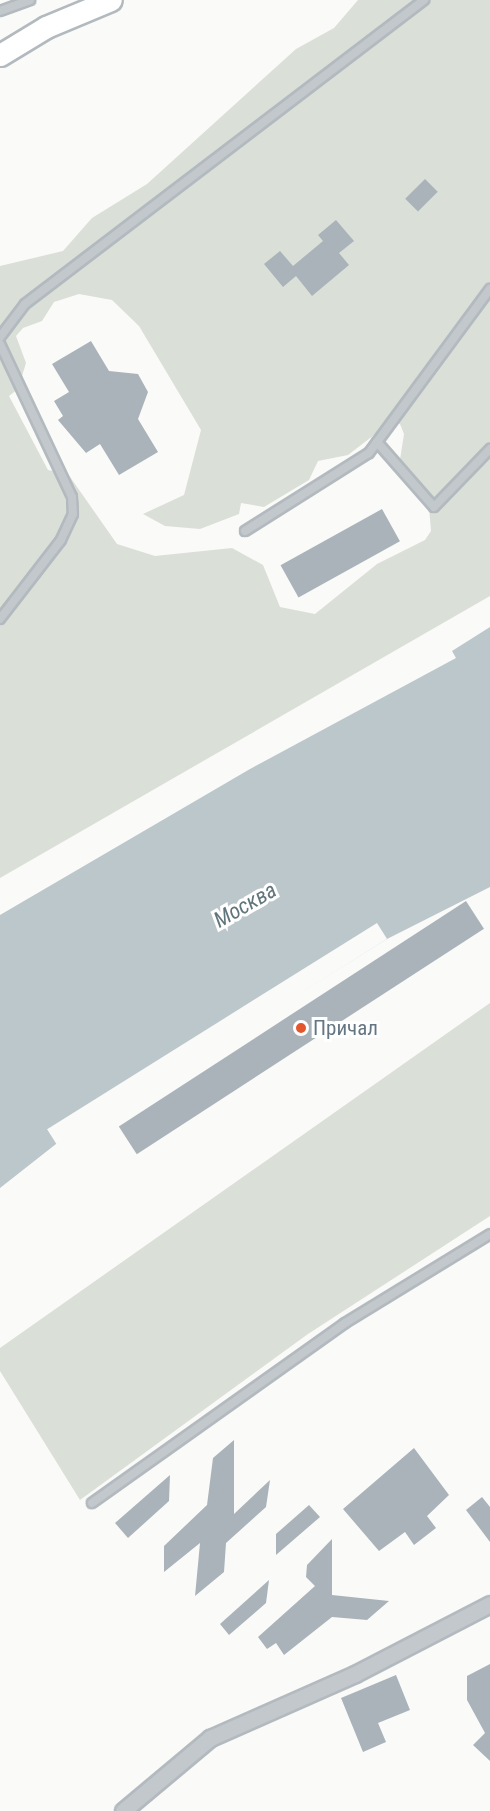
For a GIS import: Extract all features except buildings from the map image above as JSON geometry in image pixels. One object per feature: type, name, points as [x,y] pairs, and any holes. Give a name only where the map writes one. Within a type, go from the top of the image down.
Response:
[{"type":"main road","points":[[0,55],[46,27],[111,0]]},
{"type":"street","points":[[123,1811],[210,1738],[355,1674],[490,1604]]},
{"type":"lane","points":[[0,11],[30,0]]},
{"type":"lane","points":[[0,337],[25,304],[424,0]]},
{"type":"lane","points":[[245,531],[369,453],[490,290]]},
{"type":"lane","points":[[0,344],[72,497],[73,514],[61,540],[3,609],[0,619]]},
{"type":"lane","points":[[377,442],[435,507],[490,449]]},
{"type":"lane","points":[[92,1503],[345,1323],[490,1234]]},
{"type":"shaded area","points":[[358,0],[490,0],[490,596],[0,878],[0,266],[63,251],[92,218],[147,184],[296,49],[334,28]],"holes":[[[79,294],[112,300],[139,326],[201,430],[184,495],[143,514],[165,526],[200,529],[239,514],[241,503],[264,507],[309,480],[318,461],[348,455],[391,422],[400,424],[404,434],[399,466],[424,486],[428,496],[431,531],[425,540],[377,564],[315,614],[280,607],[263,565],[232,548],[155,556],[117,544],[68,474],[48,470],[9,396],[18,389],[26,363],[16,336],[23,328],[42,321],[54,302]]]},
{"type":"shaded area","points":[[490,1003],[490,1216],[308,1334],[80,1500],[0,1371],[0,1348]]},
{"type":"water","name":"Москва","points":[[490,627],[490,887],[387,939],[56,1144],[0,1188],[0,915],[250,769],[456,658],[452,651]]},
{"type":"pier","points":[[377,923],[387,939],[57,1145],[47,1129]]},
{"type":"place","name":"Причал","points":[[301,1028]]}]
